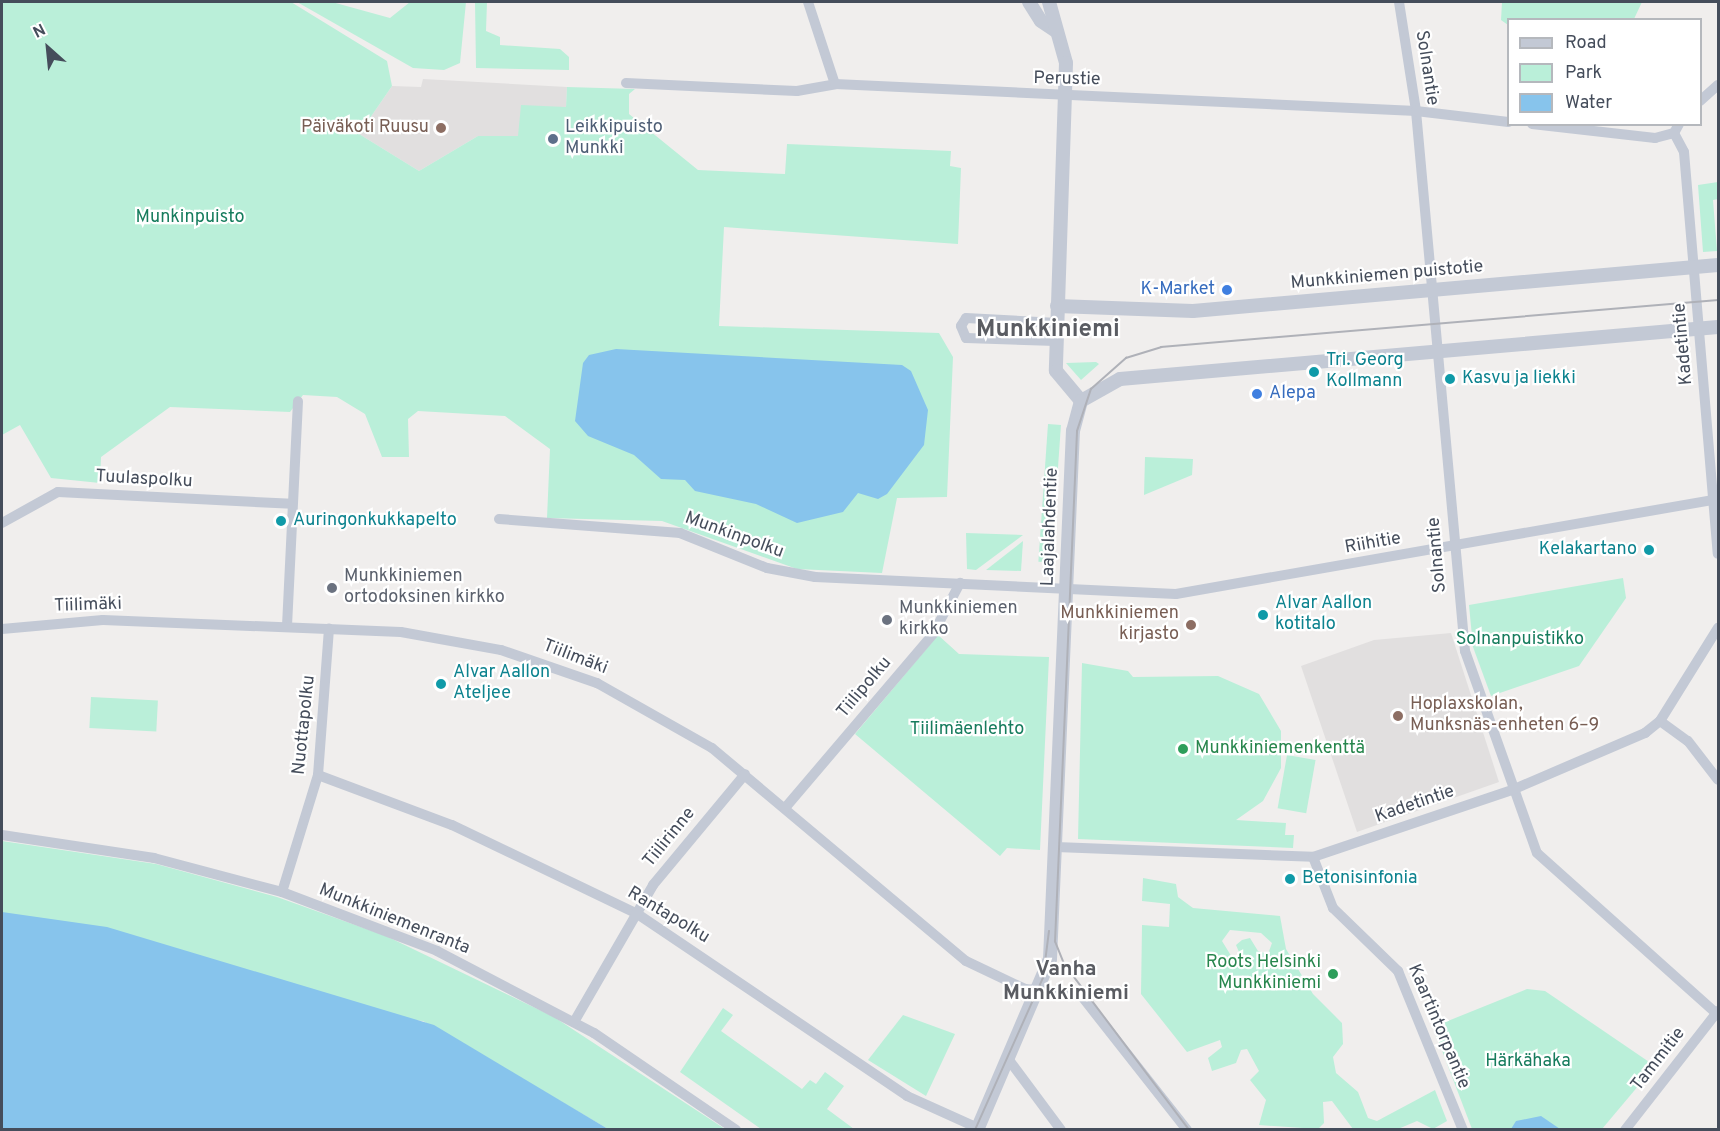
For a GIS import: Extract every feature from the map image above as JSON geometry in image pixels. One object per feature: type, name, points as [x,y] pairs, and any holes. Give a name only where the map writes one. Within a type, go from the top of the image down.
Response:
[{"type":"street","points":[[808,2],[835,84]]},
{"type":"street","points":[[1029,2],[1041,21],[1056,31]]},
{"type":"street","points":[[1049,2],[1066,63],[1056,371],[1081,401],[1120,380],[1719,327]]},
{"type":"street","name":"Solnantie","points":[[1399,2],[1416,111],[1462,642],[1512,790],[1543,859],[1718,1013]]},
{"type":"street","name":"Perustie","points":[[626,83],[797,91],[835,84],[1065,98],[1416,111],[1507,122]]},
{"type":"street","points":[[1702,100],[1719,85]]},
{"type":"street","points":[[1563,126],[1655,138],[1676,129]]},
{"type":"street","name":"Kadetintie","points":[[1676,129],[1684,152],[1719,554]]},
{"type":"street","name":"Munkkiniemen puistotie","points":[[1057,306],[1186,311],[1719,265]]},
{"type":"street","points":[[1056,341],[966,338],[961,326],[966,318],[1057,323]]},
{"type":"street","points":[[287,626],[298,401]]},
{"type":"street","name":"Laajalahdentie","points":[[977,1129],[1039,992],[1050,959],[1073,431],[1081,401]]},
{"type":"street","name":"Tuulaspolku","points":[[2,523],[58,492],[292,504]]},
{"type":"street","name":"Riihitie","points":[[1066,588],[1188,593],[1716,500]]},
{"type":"street","name":"Munkinpolku","points":[[499,519],[680,533],[767,568],[815,578],[1066,588]]},
{"type":"street","name":"Tiilipolku","points":[[785,808],[933,634],[960,583]]},
{"type":"street","name":"Tiilimäki","points":[[2,629],[103,620],[329,628],[430,636],[566,670],[666,719],[745,774],[966,961],[1039,992],[1085,998],[1187,1130]]},
{"type":"street","name":"Nuottapolku","points":[[282,892],[318,775],[329,628]]},
{"type":"street","name":"Kadetintie","points":[[1056,847],[1313,857],[1512,790],[1638,737],[1660,721],[1719,628]]},
{"type":"street","points":[[1660,721],[1688,741],[1719,780]]},
{"type":"street","name":"Tiilirinne","points":[[574,1022],[636,913],[677,854],[745,774]]},
{"type":"street","name":"Rantapolku","points":[[318,775],[452,825],[636,913],[907,1096],[977,1129]]},
{"type":"street","name":"Munkkiniemenranta","points":[[2,835],[154,858],[282,892],[437,951],[574,1022],[736,1130]]},
{"type":"street","name":"Kaartintorpantie","points":[[1313,857],[1333,908],[1398,971],[1463,1130]]},
{"type":"street","name":"Tammitie","points":[[1624,1130],[1718,1013]]},
{"type":"street","points":[[1009,1060],[1061,1130]]},
{"type":"shaded area","name":"Päiväkoti Ruusu","points":[[423,79],[567,87],[566,107],[519,136],[478,136],[419,171],[359,134],[392,86],[421,87]]},
{"type":"shaded area","name":"Hoplaxskolan, Munksnäs-enheten 6–9","points":[[1451,633],[1499,782],[1357,832],[1301,666],[1374,640]]},
{"type":"green space","name":"Munkinpuisto","points":[[2,2],[291,2],[387,61],[392,86],[359,134],[419,171],[478,136],[518,136],[521,105],[566,107],[567,87],[635,89],[629,94],[629,114],[698,170],[785,174],[787,144],[951,151],[950,166],[961,168],[958,244],[724,227],[719,326],[939,333],[953,357],[947,497],[897,498],[882,573],[797,569],[662,521],[547,518],[550,449],[505,416],[418,411],[408,419],[409,457],[382,457],[365,414],[337,397],[303,395],[290,412],[170,407],[101,457],[100,483],[51,478],[20,425],[2,435]]},
{"type":"green space","points":[[297,2],[332,2],[390,18],[410,2],[466,2],[460,63],[444,70],[413,68]]},
{"type":"green space","points":[[475,2],[487,2],[486,31],[500,37],[500,45],[560,49],[569,57],[569,70],[476,68]]},
{"type":"green space","points":[[1502,2],[1642,2],[1634,18],[1507,18],[1507,24],[1501,20]]},
{"type":"green space","points":[[1718,182],[1718,199],[1713,200],[1717,251],[1703,252],[1698,185]]},
{"type":"green space","points":[[1096,362],[1099,364],[1081,380],[1066,363]]},
{"type":"green space","points":[[1048,424],[1061,425],[1051,563],[1038,562]]},
{"type":"green space","points":[[1145,457],[1193,459],[1192,475],[1144,495]]},
{"type":"green space","points":[[966,533],[1023,535],[976,570],[967,569]]},
{"type":"green space","points":[[1023,541],[1021,571],[986,570]]},
{"type":"green space","name":"Solnanpuistikko","points":[[1623,578],[1626,598],[1579,666],[1491,696],[1473,647],[1469,605]]},
{"type":"green space","name":"Tiilimäenlehto","points":[[938,635],[959,654],[1049,657],[1040,850],[1007,848],[1000,856],[855,734]]},
{"type":"green space","name":"Munkkiniemenkenttä","points":[[1082,663],[1128,671],[1133,677],[1218,676],[1259,694],[1281,731],[1281,768],[1263,801],[1236,820],[1286,823],[1285,835],[1294,835],[1293,848],[1078,839]]},
{"type":"green space","points":[[91,697],[158,701],[156,731],[89,728]]},
{"type":"green space","points":[[1287,755],[1316,760],[1306,813],[1278,808]]},
{"type":"green space","points":[[2,841],[156,864],[277,897],[386,936],[554,1017],[725,1129],[608,1129],[423,1021],[2,978]]},
{"type":"green space","points":[[1143,878],[1176,884],[1178,897],[1193,908],[1280,916],[1286,949],[1313,994],[1342,1023],[1343,1044],[1333,1057],[1336,1073],[1358,1092],[1368,1118],[1377,1121],[1435,1090],[1447,1121],[1433,1129],[1417,1121],[1398,1129],[1353,1129],[1332,1101],[1323,1102],[1324,1123],[1318,1129],[1259,1125],[1266,1100],[1250,1080],[1259,1071],[1247,1049],[1241,1050],[1236,1063],[1212,1071],[1208,1058],[1222,1047],[1220,1040],[1187,1052],[1141,994],[1142,925],[1169,927],[1170,904],[1142,901]],"holes":[[[1230,930],[1261,933],[1272,943],[1268,954],[1258,951],[1250,938],[1242,940],[1236,945],[1244,964],[1238,967],[1222,941]]]},
{"type":"green space","name":"Härkähaka","points":[[1527,989],[1545,991],[1655,1066],[1602,1129],[1472,1129],[1433,1027]]},
{"type":"green space","points":[[723,1008],[733,1015],[721,1031],[802,1089],[810,1080],[816,1084],[825,1072],[844,1086],[827,1109],[854,1129],[761,1129],[680,1072]]},
{"type":"green space","points":[[903,1015],[955,1034],[926,1096],[868,1060]]},
{"type":"water","points":[[616,349],[902,365],[911,371],[928,410],[924,445],[887,494],[878,499],[858,493],[843,512],[797,523],[756,504],[695,491],[685,480],[661,479],[634,455],[588,436],[575,421],[583,363],[589,355]]},
{"type":"water","points":[[2,912],[107,927],[434,1025],[608,1129],[2,1129]]},
{"type":"water","points":[[1541,1116],[1560,1129],[1511,1129],[1516,1121]]},
{"type":"tram line","points":[[1189,1130],[1064,964],[1055,942],[1077,431],[1091,389],[1126,358],[1161,347],[1718,300]]},
{"type":"tram line","points":[[975,1130],[1043,978],[1049,931]]},
{"type":"place","name":"Päiväkoti Ruusu","points":[[441,128]]},
{"type":"place","name":"Leikkipuisto Munkki","points":[[553,139]]},
{"type":"place","name":"K-Market","points":[[1227,290]]},
{"type":"place","name":"Tri. Georg Kollmann","points":[[1314,372]]},
{"type":"place","name":"Kasvu ja liekki","points":[[1450,379]]},
{"type":"place","name":"Alepa","points":[[1257,394]]},
{"type":"place","name":"Auringonkukkapelto","points":[[281,521]]},
{"type":"place","name":"Kelakartano","points":[[1649,550]]},
{"type":"place","name":"Munkkiniemen ortodoksinen kirkko","points":[[332,588]]},
{"type":"place","name":"Alvar Aallon kotitalo","points":[[1263,615]]},
{"type":"place","name":"Munkkiniemen kirkko","points":[[887,620]]},
{"type":"place","name":"Munkkiniemen kirjasto","points":[[1191,625]]},
{"type":"place","name":"Alvar Aallon Ateljee","points":[[441,684]]},
{"type":"place","name":"Hoplaxskolan, Munksnäs-enheten 6–9","points":[[1398,716]]},
{"type":"place","name":"Munkkiniemenkenttä","points":[[1183,749]]},
{"type":"place","name":"Betonisinfonia","points":[[1290,879]]},
{"type":"place","name":"Roots Helsinki Munkkiniemi","points":[[1333,974]]},
{"type":"district","name":"Munkkiniemi","points":[[1048,331]]},
{"type":"district","name":"Vanha Munkkiniemi","points":[[1066,982]]}]
